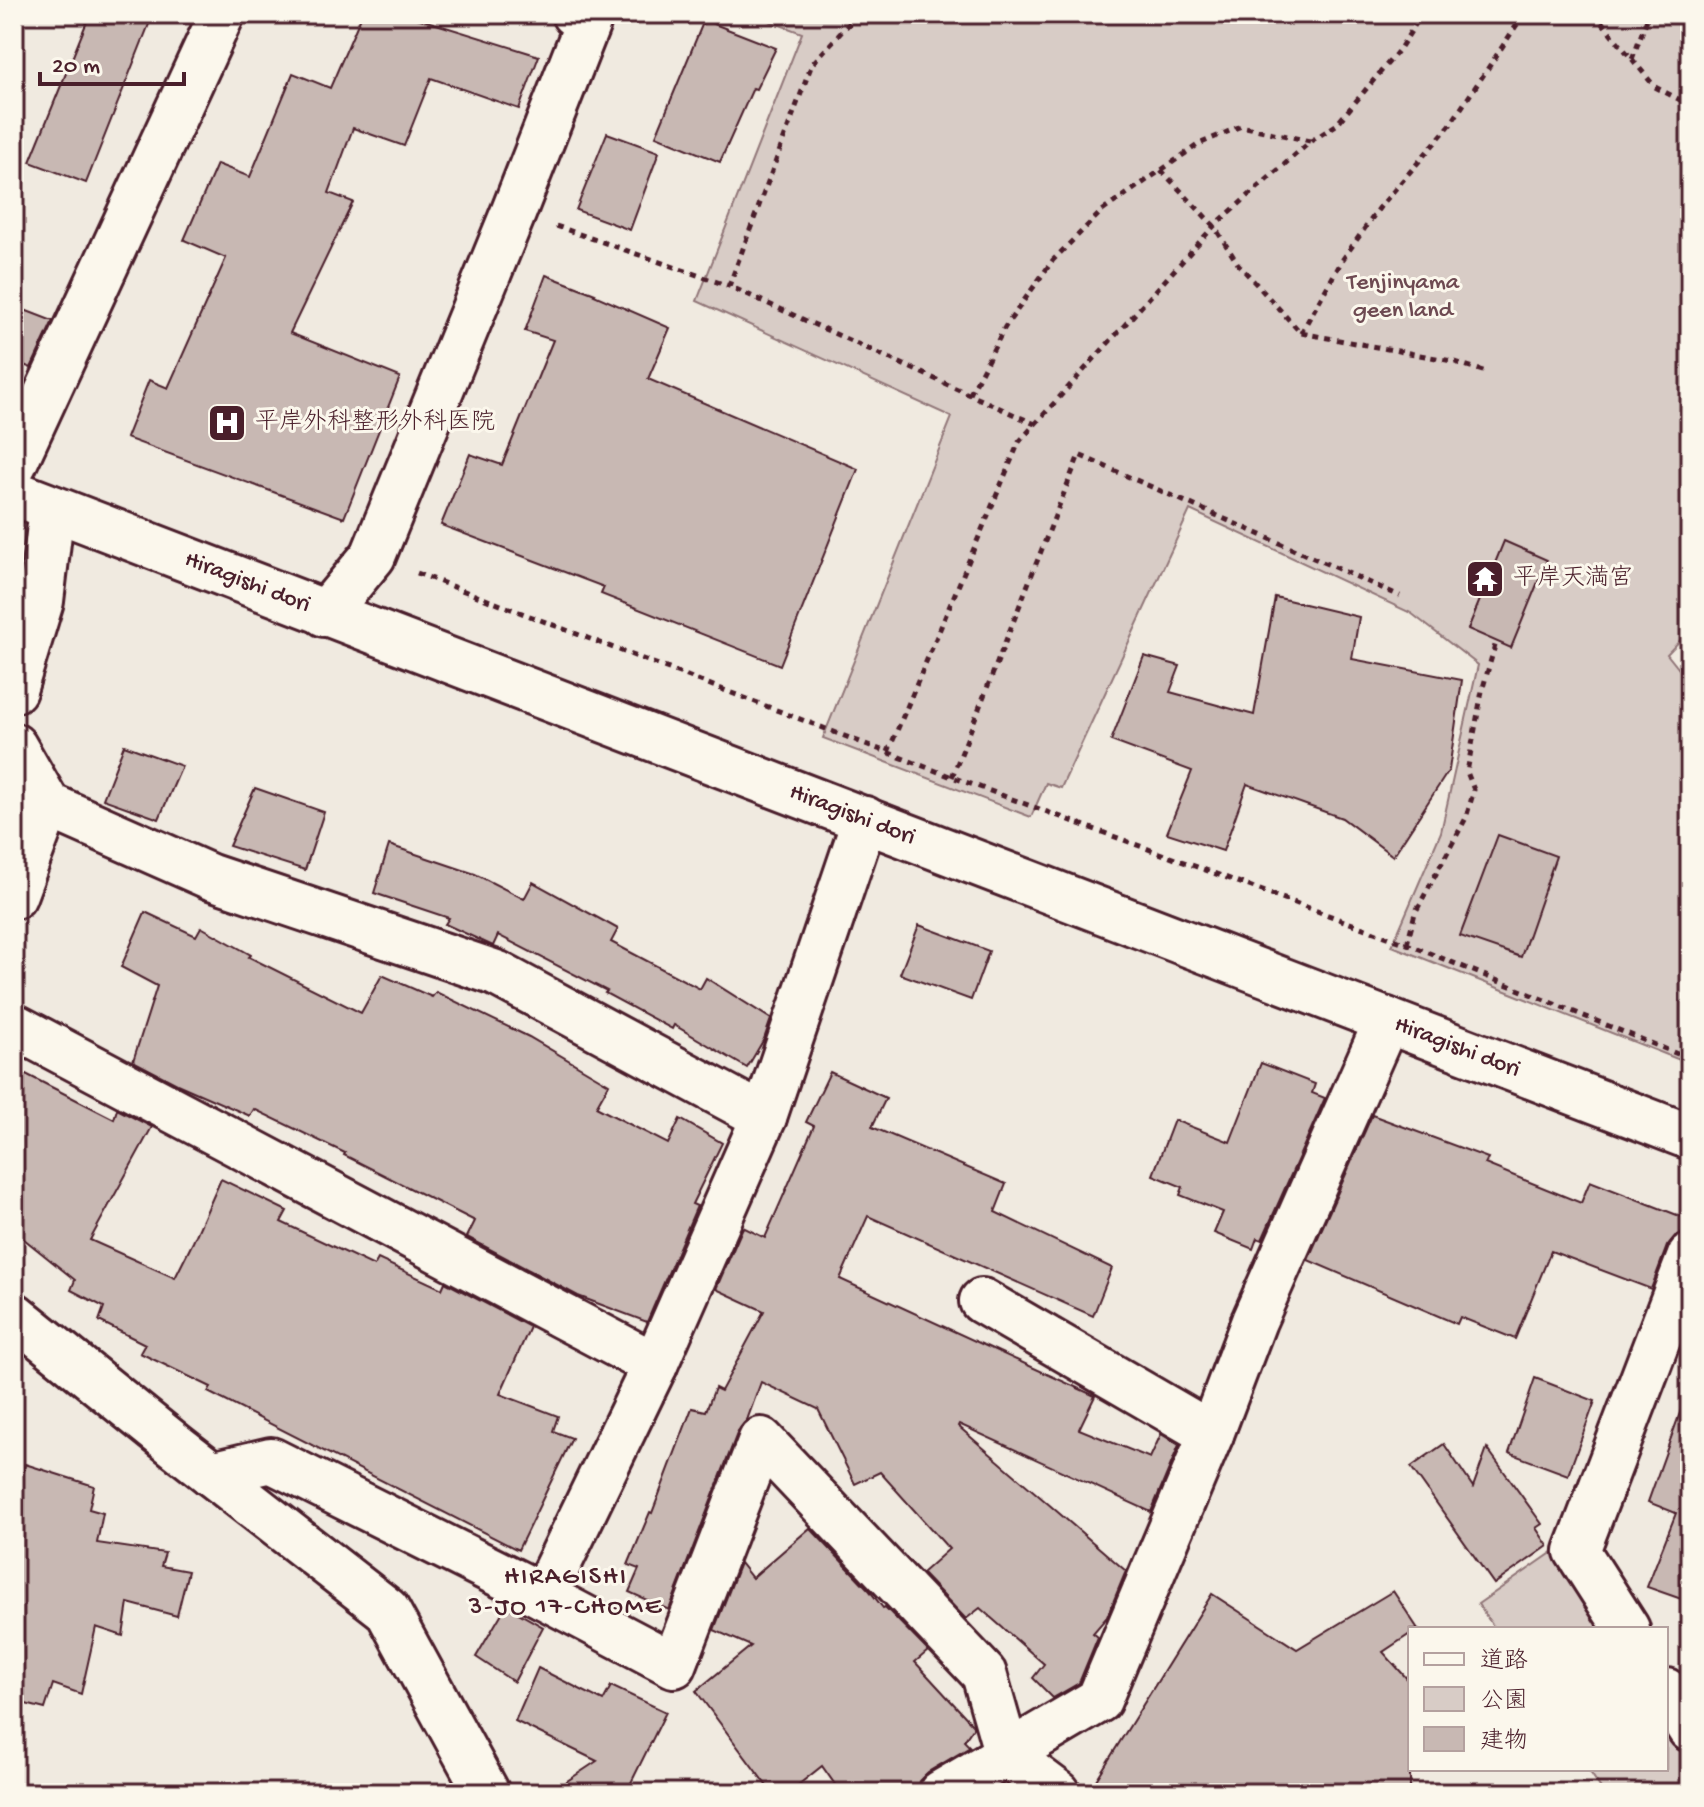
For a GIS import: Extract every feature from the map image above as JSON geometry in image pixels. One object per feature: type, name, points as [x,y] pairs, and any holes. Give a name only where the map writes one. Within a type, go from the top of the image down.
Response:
[{"type":"street","points":[[14,464],[222,14]]},
{"type":"street","points":[[325,614],[373,556],[589,20],[574,14]]},
{"type":"street","points":[[14,690],[41,601],[33,501]]},
{"type":"street","name":"Hiragishi dori","points":[[33,501],[1690,1137]]},
{"type":"street","points":[[14,746],[48,805],[211,877],[496,973],[764,1117]]},
{"type":"street","points":[[14,896],[48,805]]},
{"type":"street","points":[[543,1596],[655,1365],[764,1117],[865,819]]},
{"type":"street","points":[[941,1793],[1099,1700],[1211,1434],[1254,1321],[1387,1020]]},
{"type":"street","points":[[14,1026],[655,1365]]},
{"type":"street","points":[[1626,1627],[1577,1551],[1690,1256]]},
{"type":"street","points":[[982,1301],[1211,1434]]},
{"type":"street","points":[[14,1315],[387,1610],[487,1793]]},
{"type":"street","points":[[212,1474],[271,1460],[674,1665],[761,1440],[984,1674],[1007,1755],[1058,1793]]},
{"type":"street","points":[[1668,1694],[1690,1729]]},
{"type":"path","points":[[729,286],[812,64],[858,14]]},
{"type":"path","points":[[888,753],[1019,442],[1214,226],[1311,141],[1336,125],[1399,50],[1422,14]]},
{"type":"path","points":[[1301,333],[1343,259],[1380,207],[1450,125],[1524,14]]},
{"type":"path","points":[[1593,14],[1655,87],[1690,105]]},
{"type":"path","points":[[1632,59],[1649,14]]},
{"type":"path","points":[[970,394],[1005,327],[1053,260],[1102,211],[1199,144],[1241,126],[1311,141]]},
{"type":"path","points":[[1161,170],[1214,226],[1238,264],[1301,333],[1452,361],[1486,372]]},
{"type":"path","points":[[514,211],[729,286],[1035,424]]},
{"type":"path","points":[[952,777],[1079,455],[1400,596]]},
{"type":"path","points":[[373,556],[888,753],[1407,944],[1690,1059]]},
{"type":"path","points":[[1407,944],[1415,913],[1466,818],[1474,790],[1467,772],[1482,691],[1496,642]]},
{"type":"green space","name":"Tenjinyama geen land","points":[[750,14],[1690,14],[1690,630],[1667,654],[1690,683],[1690,1064],[1392,946],[1441,832],[1478,665],[1411,613],[1190,510],[1061,788],[1046,783],[1031,817],[823,738],[952,417],[697,301],[802,33]]},
{"type":"green space","points":[[1553,1552],[1603,1627],[1494,1627],[1478,1604]]},
{"type":"green space","points":[[1668,1725],[1690,1758],[1690,1788],[1683,1793],[1604,1793],[1589,1771],[1668,1771]]},
{"type":"building","points":[[90,14],[153,14],[86,183],[30,162]]},
{"type":"building","points":[[362,14],[404,14],[539,56],[519,109],[431,78],[404,146],[353,128],[329,193],[353,202],[290,333],[400,377],[344,518],[126,438],[149,380],[168,388],[226,258],[184,240],[217,164],[250,177],[293,73],[330,88]]},
{"type":"building","points":[[704,20],[776,48],[756,89],[753,88],[720,162],[656,136]]},
{"type":"building","points":[[607,133],[659,152],[630,230],[576,210]]},
{"type":"building","points":[[546,275],[670,328],[648,379],[858,469],[780,665],[601,594],[604,587],[441,525],[470,454],[502,465],[553,340],[525,331]]},
{"type":"building","points":[[14,306],[53,321],[31,368],[14,361]]},
{"type":"building","points":[[1504,541],[1547,560],[1511,648],[1468,629]]},
{"type":"building","points":[[1275,597],[1359,617],[1352,659],[1462,680],[1449,770],[1393,856],[1342,818],[1247,784],[1223,851],[1167,833],[1192,771],[1111,741],[1144,656],[1180,666],[1170,692],[1254,715]]},
{"type":"building","points":[[124,745],[182,766],[159,819],[103,799]]},
{"type":"building","points":[[255,788],[324,812],[305,870],[229,846]]},
{"type":"building","points":[[1498,835],[1556,856],[1521,957],[1460,936]]},
{"type":"building","points":[[389,845],[475,874],[524,899],[533,882],[618,929],[611,942],[700,989],[706,978],[771,1019],[764,1039],[747,1068],[674,1025],[672,1029],[605,993],[607,991],[498,935],[493,946],[445,924],[449,918],[374,893]]},
{"type":"building","points":[[145,912],[196,936],[201,927],[251,955],[249,957],[361,1013],[382,975],[432,997],[436,992],[529,1037],[609,1084],[596,1107],[668,1144],[680,1119],[722,1143],[692,1204],[697,1206],[647,1322],[578,1296],[467,1237],[475,1221],[345,1153],[254,1109],[250,1116],[133,1061],[157,986],[121,967]]},
{"type":"building","points":[[919,925],[989,951],[971,1000],[900,974]]},
{"type":"building","points":[[1261,1063],[1315,1084],[1312,1093],[1325,1098],[1262,1240],[1257,1238],[1253,1249],[1214,1233],[1223,1212],[1180,1195],[1183,1187],[1153,1175],[1174,1120],[1230,1142]]},
{"type":"building","points":[[14,1068],[114,1119],[117,1109],[152,1127],[90,1240],[175,1278],[221,1179],[287,1211],[281,1222],[374,1266],[378,1259],[442,1289],[445,1282],[530,1327],[500,1394],[558,1416],[553,1431],[572,1438],[518,1550],[208,1392],[211,1387],[140,1353],[145,1344],[99,1321],[104,1307],[71,1290],[75,1280],[14,1231]]},
{"type":"building","points":[[830,1072],[886,1098],[872,1127],[1006,1184],[995,1212],[1112,1268],[1093,1316],[868,1216],[840,1279],[1095,1396],[1079,1429],[1150,1458],[1161,1434],[1179,1445],[1151,1512],[958,1426],[1126,1571],[1107,1617],[1093,1633],[1098,1637],[1079,1683],[1053,1698],[1033,1678],[1044,1664],[980,1608],[966,1619],[922,1573],[949,1549],[880,1472],[855,1484],[818,1409],[761,1382],[747,1420],[738,1431],[669,1610],[629,1592],[639,1569],[628,1565],[652,1513],[692,1408],[706,1411],[715,1388],[721,1391],[764,1311],[716,1289],[743,1227],[765,1238],[814,1126],[806,1122]]},
{"type":"building","points":[[1372,1115],[1488,1158],[1485,1164],[1581,1203],[1590,1181],[1690,1220],[1690,1232],[1675,1236],[1667,1246],[1651,1289],[1551,1251],[1515,1339],[1460,1317],[1457,1324],[1308,1260]]},
{"type":"building","points":[[1535,1378],[1595,1401],[1568,1475],[1509,1453]]},
{"type":"building","points":[[1685,1399],[1690,1400],[1690,1602],[1647,1587],[1676,1513],[1648,1502]]},
{"type":"building","points":[[1444,1444],[1473,1487],[1487,1448],[1542,1524],[1536,1528],[1548,1546],[1494,1584],[1411,1467]]},
{"type":"building","points":[[25,1464],[94,1486],[89,1509],[103,1513],[97,1543],[165,1553],[161,1566],[188,1571],[177,1616],[128,1603],[123,1636],[96,1627],[81,1694],[53,1684],[45,1709],[14,1701],[14,1509]]},
{"type":"building","points":[[810,1528],[883,1608],[928,1651],[915,1662],[973,1725],[964,1741],[970,1747],[928,1772],[919,1781],[916,1793],[841,1793],[822,1766],[788,1793],[772,1793],[696,1691],[751,1646],[714,1630],[740,1563],[752,1578]]},
{"type":"building","points":[[1393,1591],[1417,1627],[1408,1627],[1408,1635],[1383,1652],[1408,1680],[1410,1793],[1088,1793],[1212,1594],[1297,1649]]},
{"type":"building","points":[[506,1606],[543,1627],[514,1682],[476,1657]]},
{"type":"building","points":[[538,1668],[603,1701],[611,1686],[666,1712],[626,1793],[549,1793],[597,1761],[515,1721]]},
{"type":"place","name":"平岸外科整形外科医院","points":[[227,423]]},
{"type":"place","name":"平岸天満宮","points":[[1485,579]]},
{"type":"district","name":"HIRAGISHI 3-JO 17-CHOME","points":[[566,1593]]}]
